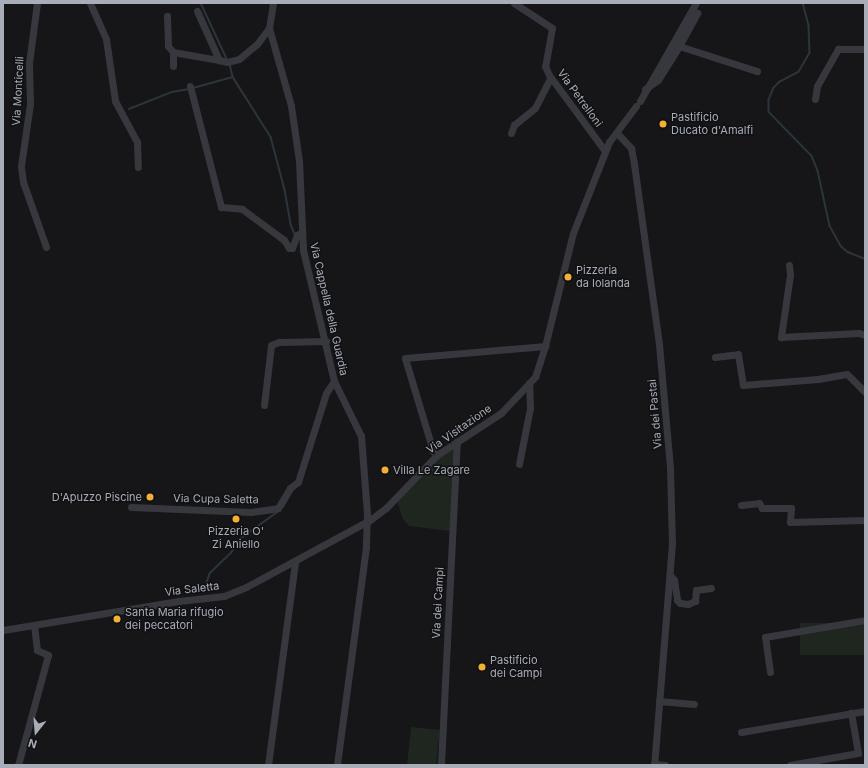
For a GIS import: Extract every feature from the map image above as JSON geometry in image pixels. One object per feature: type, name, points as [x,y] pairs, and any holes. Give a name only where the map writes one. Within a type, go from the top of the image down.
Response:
[{"type":"street","name":"Via Monticelli","points":[[37,3],[29,63],[29,110],[21,166],[23,182],[46,247]]},
{"type":"street","points":[[90,3],[106,39],[115,101],[137,142],[138,167]]},
{"type":"street","name":"Via Cappella della Guardia","points":[[273,3],[269,28],[291,106],[299,161],[298,235],[303,250],[322,341],[334,381],[361,436],[367,522]]},
{"type":"street","name":"Via Petrelloni","points":[[514,3],[552,28],[545,66],[550,79],[605,152]]},
{"type":"street","points":[[645,90],[668,56],[696,3]]},
{"type":"street","points":[[197,11],[219,60]]},
{"type":"street","points":[[645,90],[658,80],[697,13]]},
{"type":"street","points":[[167,16],[168,46],[173,52],[173,66]]},
{"type":"street","points":[[173,52],[229,62],[239,59],[257,44],[269,28]]},
{"type":"street","points":[[679,46],[757,71]]},
{"type":"street","points":[[815,99],[817,86],[838,49],[865,49]]},
{"type":"street","points":[[511,133],[514,125],[535,108],[550,79]]},
{"type":"street","points":[[190,86],[221,207],[226,209],[242,209],[284,240],[289,248],[292,248],[298,235]]},
{"type":"street","name":"Via Visitazione","points":[[367,522],[386,508],[437,455],[502,413],[535,376],[545,346],[573,233],[605,152],[638,104],[645,90]]},
{"type":"street","name":"Via dei Pastai","points":[[617,133],[631,148],[634,164],[659,344],[672,506],[670,575],[654,764]]},
{"type":"street","points":[[789,265],[790,275],[781,337],[859,333],[865,335]]},
{"type":"street","points":[[264,405],[271,345],[279,342],[322,341]]},
{"type":"street","points":[[437,455],[434,451],[405,358],[545,346]]},
{"type":"street","points":[[715,357],[738,354],[743,385],[818,379],[847,374],[865,392]]},
{"type":"street","name":"Via Cupa Saletta","points":[[131,508],[251,512],[278,508],[290,488],[298,482],[326,393],[334,381]]},
{"type":"street","points":[[520,464],[530,408],[529,383]]},
{"type":"street","name":"Via dei Campi","points":[[441,765],[457,441]]},
{"type":"street","points":[[741,505],[759,502],[762,508],[791,508],[790,522],[865,520]]},
{"type":"street","points":[[337,765],[366,547],[367,522]]},
{"type":"street","name":"Via Saletta","points":[[3,630],[179,601],[224,596],[295,562],[367,522]]},
{"type":"street","points":[[268,765],[295,562]]},
{"type":"street","points":[[670,575],[674,580],[677,600],[680,603],[688,604],[695,601],[696,590],[711,588]]},
{"type":"street","points":[[770,672],[765,637],[865,620]]},
{"type":"street","points":[[18,765],[48,655],[37,650],[34,625]]},
{"type":"street","points":[[659,701],[694,704]]},
{"type":"street","points":[[741,732],[865,711]]},
{"type":"street","points":[[790,765],[858,753],[851,713]]},
{"type":"street","points":[[654,764],[665,765]]},
{"type":"shaded area","points":[[455,447],[450,531],[409,526],[403,519],[397,501],[438,458]]},
{"type":"shaded area","points":[[800,623],[865,623],[865,655],[800,655]]},
{"type":"shaded area","points":[[411,727],[440,730],[436,765],[407,765]]},
{"type":"waterway","points":[[201,3],[227,59]]},
{"type":"waterway","points":[[803,3],[809,26],[810,53],[799,72],[780,82],[774,88],[769,100],[769,112],[812,156],[818,171],[830,226],[841,246],[848,252],[865,259]]},
{"type":"waterway","points":[[230,64],[233,77],[271,137],[285,190],[291,225],[295,234]]},
{"type":"waterway","points":[[193,88],[233,77]]},
{"type":"waterway","points":[[129,109],[172,92],[189,89]]},
{"type":"waterway","points":[[283,507],[293,490]]},
{"type":"waterway","points":[[203,592],[210,573],[231,553],[241,538],[279,511]]},
{"type":"place","name":"Pastificio Ducato d'Amalfi","points":[[663,124]]},
{"type":"place","name":"Pizzeria da Iolanda","points":[[568,277]]},
{"type":"place","name":"Villa Le Zagare","points":[[385,470]]},
{"type":"place","name":"D'Apuzzo Piscine","points":[[150,497]]},
{"type":"place","name":"Pizzeria O' Zi Aniello","points":[[236,519]]},
{"type":"place","name":"Santa Maria rifugio dei peccatori","points":[[117,619]]},
{"type":"place","name":"Pastificio dei Campi","points":[[482,667]]}]
